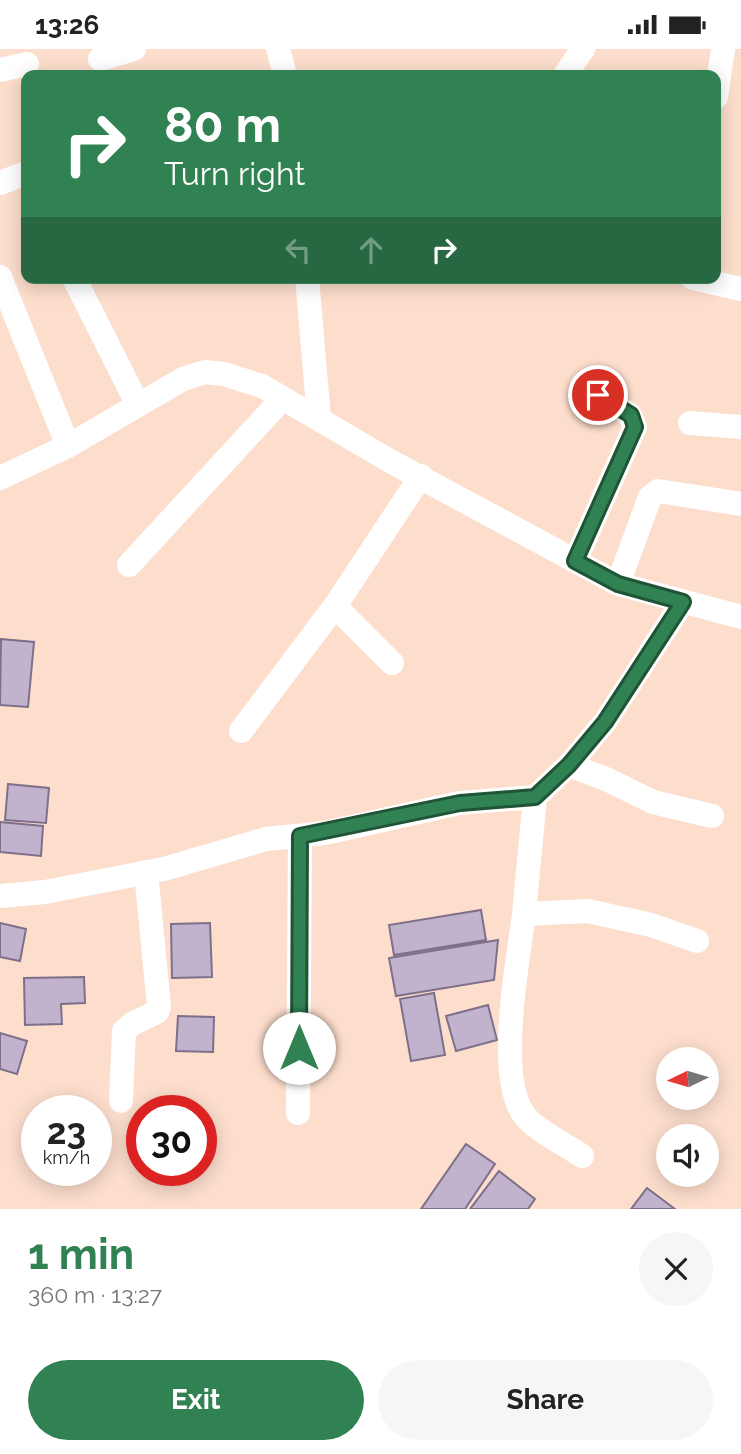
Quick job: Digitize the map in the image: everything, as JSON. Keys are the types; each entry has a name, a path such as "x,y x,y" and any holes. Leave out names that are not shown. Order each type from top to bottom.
{"street":[{"path":"100,59 134,49"},
{"path":"278,49 284,70"},
{"path":"568,70 583,49"},
{"path":"720,70 723,49"},
{"path":"0,70 27,64"},
{"path":"0,183 21,175"},
{"path":"77,284 138,405"},
{"path":"308,284 319,418"},
{"path":"719,284 741,289"},
{"path":"1,287 68,446"},
{"path":"0,478 68,446 183,379 205,372 241,378 262,386 618,584 741,617"},
{"path":"575,561 635,427 631,415 582,385"},
{"path":"129,565 282,399"},
{"path":"690,423 741,427"},
{"path":"241,731 335,606 421,476"},
{"path":"618,584 650,497 658,491 741,504"},
{"path":"0,896 45,892 146,872 207,858 266,839 300,836 460,803 535,797 569,765 605,722 683,602"},
{"path":"335,606 392,663"},
{"path":"569,765 606,779 653,802 712,816"},
{"path":"535,797 515,982 510,1062 514,1098 526,1118 582,1156"},
{"path":"298,1113 300,836"},
{"path":"121,1101 124,1031 157,1012 159,1007 146,872"},
{"path":"524,914 588,911 651,925 697,941"}],"building":[{"path":"1,639 34,642 28,707 0,705"},
{"path":"8,784 49,788 46,823 5,820"},
{"path":"0,822 43,826 41,856 0,852"},
{"path":"481,910 486,940 394,955 389,925"},
{"path":"0,923 26,929 20,961 0,957"},
{"path":"210,923 212,977 172,978 171,924"},
{"path":"498,940 494,980 396,996 389,958"},
{"path":"84,977 85,1003 61,1004 62,1024 25,1025 24,978"},
{"path":"434,993 445,1055 411,1061 400,999"},
{"path":"488,1005 497,1040 456,1051 446,1016"},
{"path":"178,1016 214,1017 213,1052 176,1051"},
{"path":"0,1033 27,1041 17,1074 0,1069"},
{"path":"466,1144 495,1164 465,1209 421,1209"},
{"path":"499,1171 535,1199 528,1209 470,1209"},
{"path":"647,1188 675,1209 631,1209"}],"route":[{"path":"299,1048 300,836 325,833 460,803 535,797 569,765 605,722 683,602 618,584 575,561 635,427 631,415 598,395"}]}
